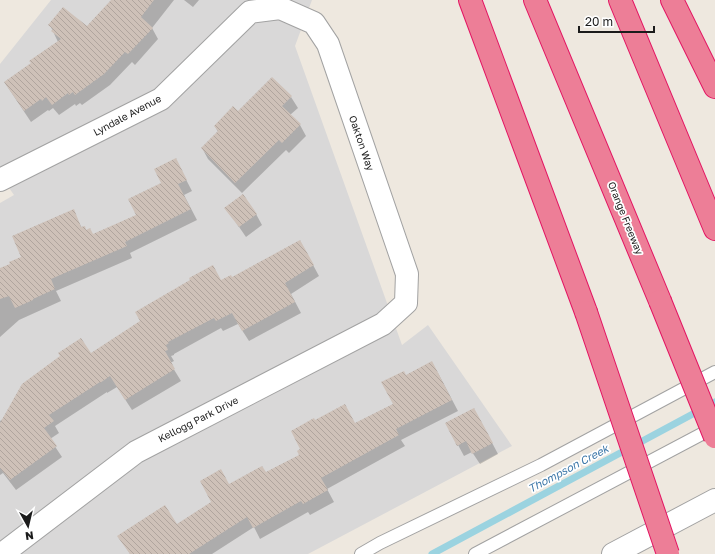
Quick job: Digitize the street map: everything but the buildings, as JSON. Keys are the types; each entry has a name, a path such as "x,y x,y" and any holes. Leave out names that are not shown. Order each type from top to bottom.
{"highway":[{"path":"470,0 586,312 668,554"},
{"name":"Orange Freeway","path":"535,0 715,437"},
{"path":"620,0 715,229"},
{"path":"672,0 715,87"}],"street":[{"name":"Lyndale Avenue","path":"0,180 161,99 250,12 280,8"},
{"name":"Oakton Way","path":"280,8 314,22 328,44 407,274 406,303"},
{"name":"Kellogg Park Drive","path":"2,554 136,452 383,324 406,303"},
{"path":"613,554 715,500"}],"lane":[{"path":"361,554 380,543 540,465 715,372"},
{"path":"475,554 715,427"}],"shaded area":[{"path":"51,0 312,0 295,46 402,345 428,325 512,446 308,554 0,554 0,203 14,195 0,175 0,64"}],"waterway":[{"name":"Thompson Creek","path":"432,554 715,402"}]}
